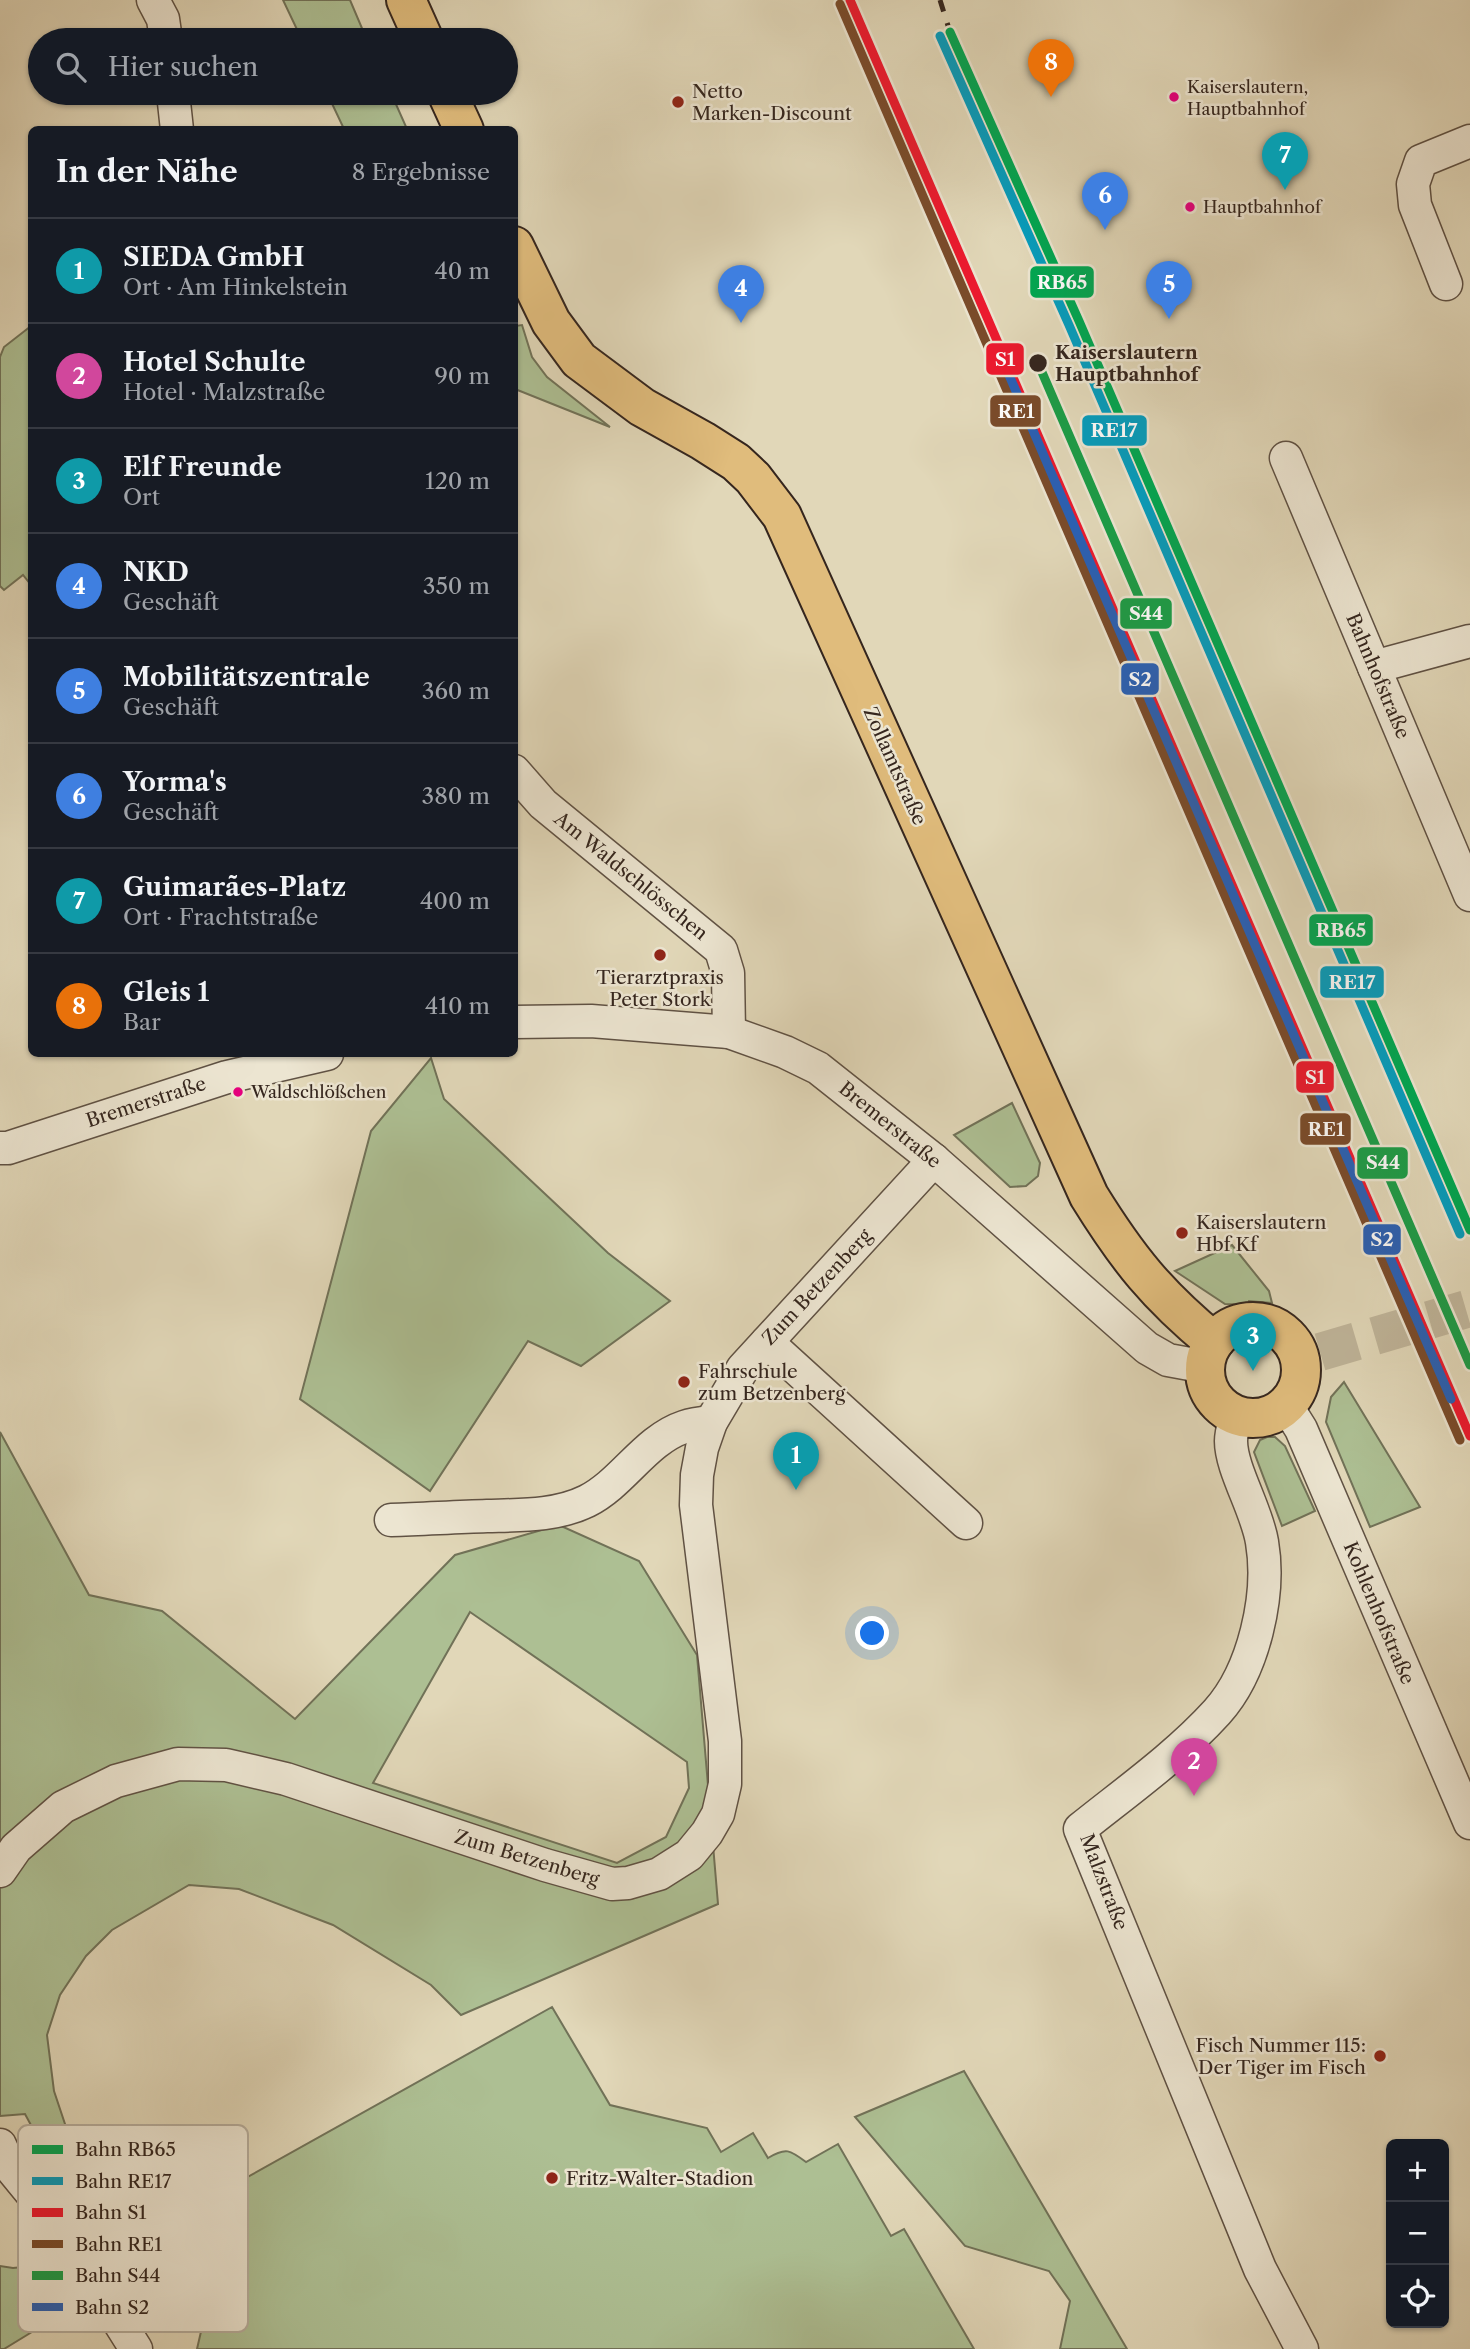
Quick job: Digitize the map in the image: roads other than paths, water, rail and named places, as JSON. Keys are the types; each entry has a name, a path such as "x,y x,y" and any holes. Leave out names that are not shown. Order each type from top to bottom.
{"main road":[{"path":"406,0 419,28"},
{"path":"453,105 462,126"},
{"name":"Zollamtstraße","path":"518,254 551,322 579,360 642,407 703,440 736,462 753,478 782,516 1089,1196 1118,1244 1145,1278 1180,1314 1210,1355"},
{"path":"1262,1323 1284,1333 1296,1347 1310,1355 1301,1372 1298,1388 1286,1405 1266,1417 1252,1418 1236,1415 1217,1402 1209,1390 1210,1355 1222,1334 1237,1325 1262,1323"}],"street":[{"path":"153,0 163,19 164,28"},
{"path":"174,105 177,126"},
{"path":"1446,284 1415,205 1413,184 1421,161 1470,141"},
{"name":"Bahnhofstraße","path":"1286,457 1470,894"},
{"path":"1374,667 1470,641"},
{"name":"Am Waldschlösschen","path":"518,776 543,804 721,950 728,973 729,1032"},
{"name":"Bremerstraße","path":"518,1022 591,1021 729,1032 785,1052 818,1068 934,1160 1147,1348 1168,1360 1210,1355"},
{"name":"Bremerstraße","path":"2,1146 227,1077 314,1057"},
{"name":"Zum Betzenberg","path":"0,1871 16,1848 62,1807 116,1781 178,1764 226,1765 285,1779 545,1865 612,1884 628,1883 659,1874 689,1856 718,1814 725,1784 724,1741 696,1505 697,1475 711,1422 743,1367 934,1160"},
{"path":"767,1342 966,1522"},
{"name":"Kohlenhofstraße","path":"1286,1405 1301,1429 1470,1823"},
{"name":"Malzstraße","path":"1236,1415 1231,1442 1258,1519 1263,1543 1264,1597 1255,1641 1242,1673 1218,1711 1153,1770 1080,1829 1260,2269 1302,2349"},
{"path":"391,1520 525,1515 576,1506 590,1500 609,1486 656,1444 682,1427 711,1422"},
{"path":"4,2167 18,2182"},
{"path":"125,2332 136,2349"}],"tunnel":[{"path":"1320,1352 1470,1308"}],"railway":[{"path":"940,0 950,32"}],"rail line":[{"name":"S1","path":"850,0 1470,1436"},
{"name":"RE1","path":"840,4 1460,1440"},
{"name":"RB65","path":"950,32 1079,321 1470,1230"},
{"name":"RE17","path":"940,36 1069,325 1460,1234"},
{"name":"S44","path":"1038,363 1470,1365"},
{"name":"S2","path":"1009,375 1451,1399"}],"place":[{"name":"Gleis 1","path":"1051,97"},
{"name":"Kaiserslautern, Hauptbahnhof","path":"1174,97"},
{"name":"Netto Marken-Discount","path":"678,102"},
{"name":"Guimarães-Platz","path":"1285,190"},
{"name":"Hauptbahnhof","path":"1190,207"},
{"name":"Yorma's","path":"1105,230"},
{"name":"Mobilitätszentrale","path":"1169,319"},
{"name":"NKD","path":"741,323"},
{"name":"Kaiserslautern Hauptbahnhof","path":"1038,363"},
{"name":"Tierarztpraxis Peter Stork","path":"660,955"},
{"name":"Waldschlößchen","path":"238,1092"},
{"name":"Kaiserslautern Hbf Kf","path":"1182,1233"},
{"name":"Elf Freunde","path":"1253,1371"},
{"name":"Fahrschule zum Betzenberg","path":"684,1382"},
{"name":"SIEDA GmbH","path":"796,1490"},
{"name":"Hotel Schulte","path":"1194,1796"},
{"name":"Fisch Nummer 115: Der Tiger im Fisch","path":"1380,2056"},
{"name":"Fritz-Walter-Stadion","path":"552,2178"}]}
